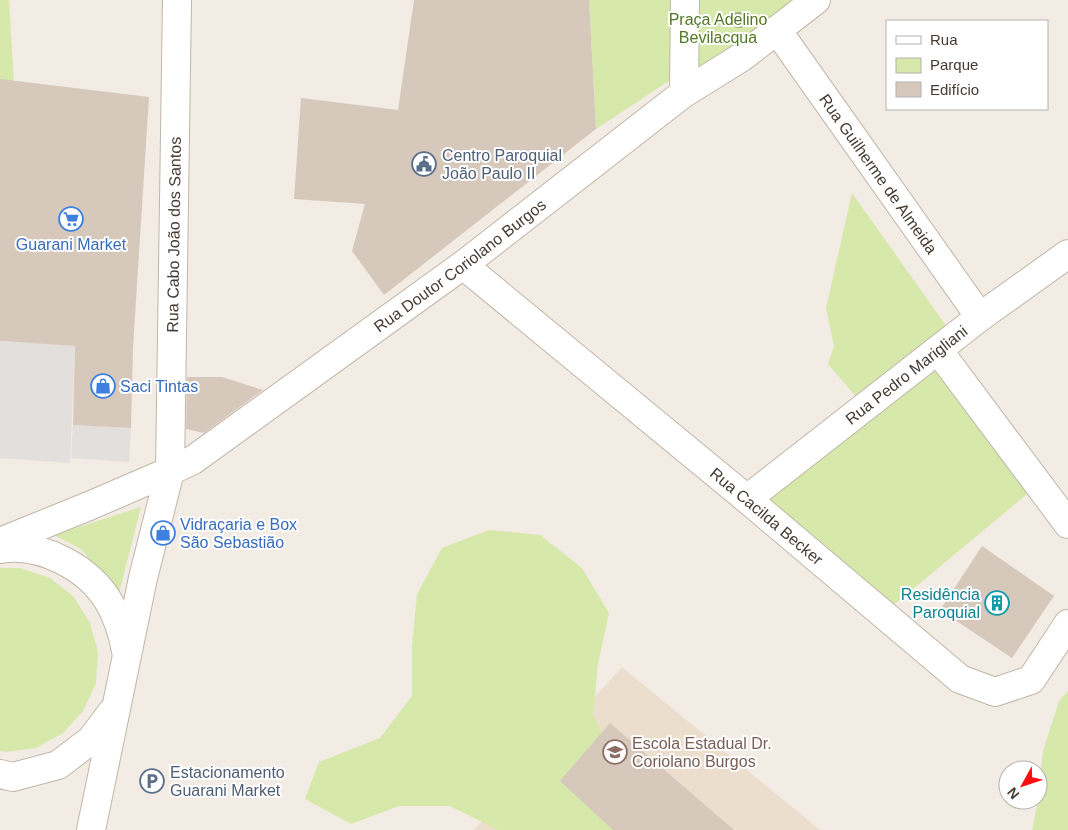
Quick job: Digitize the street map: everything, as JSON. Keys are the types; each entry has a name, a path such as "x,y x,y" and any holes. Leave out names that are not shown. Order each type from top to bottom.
{"street":[{"name":"Rua Cabo João dos Santos","path":"91,830 143,578 170,471 177,0"},
{"path":"684,93 685,0"},
{"name":"Rua Doutor Coriolano Burgos","path":"0,542 170,471 199,456 462,265 684,93 742,57 816,0"},
{"name":"Rua Guilherme de Almeida","path":"777,30 980,317"},
{"name":"Rua Pedro Marigliani","path":"747,500 980,317 1068,254"},
{"name":"Rua Cacilda Becker","path":"462,265 960,679 995,692 1030,680 1068,624"},
{"path":"938,350 1068,524"},
{"path":"0,549 10,547 42,552 72,564 93,582 110,603 122,628 127,655"},
{"path":"0,774 13,777 58,765 91,740 117,705"}],"shaded area":[{"path":"0,341 75,346 70,463 0,458"},
{"path":"73,425 131,428 129,462 71,458"},
{"path":"622,667 820,830 474,830"}],"green space":[{"path":"0,0 9,0 15,101 0,137"},
{"path":"589,0 671,0 672,79 596,129"},
{"name":"Praça Adelino Bevilacqua","path":"690,0 803,0 688,85"},
{"path":"852,193 954,337 938,350 1038,485 883,614 752,504 865,407 828,364 834,346 826,308"},
{"path":"141,507 119,593 81,549 54,535"},
{"path":"489,530 540,535 582,568 609,613 598,664 593,715 617,763 698,830 498,830 450,806 399,806 351,824 305,799 319,762 380,738 412,696 412,645 417,594 442,548"},
{"path":"0,568 20,568 50,578 74,597 90,623 98,652 96,683 83,711 63,733 36,748 6,752 0,751"},
{"path":"1068,691 1068,830 1032,830 1036,810 1048,810 1048,760 1042,760 1043,751 1059,701"}],"building":[{"name":"Centro Paroquial João Paulo II","path":"414,0 589,0 596,129 384,295 352,251 365,204 294,199 301,98 398,110"},
{"name":"Guarani Market","path":"0,79 149,97 133,347 131,428 73,425 75,346 0,341"},
{"path":"187,377 222,377 263,390 204,433 186,429"},
{"name":"Residência Paroquial","path":"982,546 1054,596 1012,658 940,610"},
{"name":"Escola Estadual Dr. Coriolano Burgos","path":"610,723 734,830 613,830 560,781"}],"place":[{"name":"Centro Paroquial João Paulo II","path":"424,164"},
{"name":"Guarani Market","path":"71,219"},
{"name":"Saci Tintas","path":"103,386"},
{"name":"Vidraçaria e Box São Sebastião","path":"163,533"},
{"name":"Residência Paroquial","path":"997,603"},
{"name":"Escola Estadual Dr. Coriolano Burgos","path":"615,752"},
{"name":"Estacionamento Guarani Market","path":"152,781"}]}
